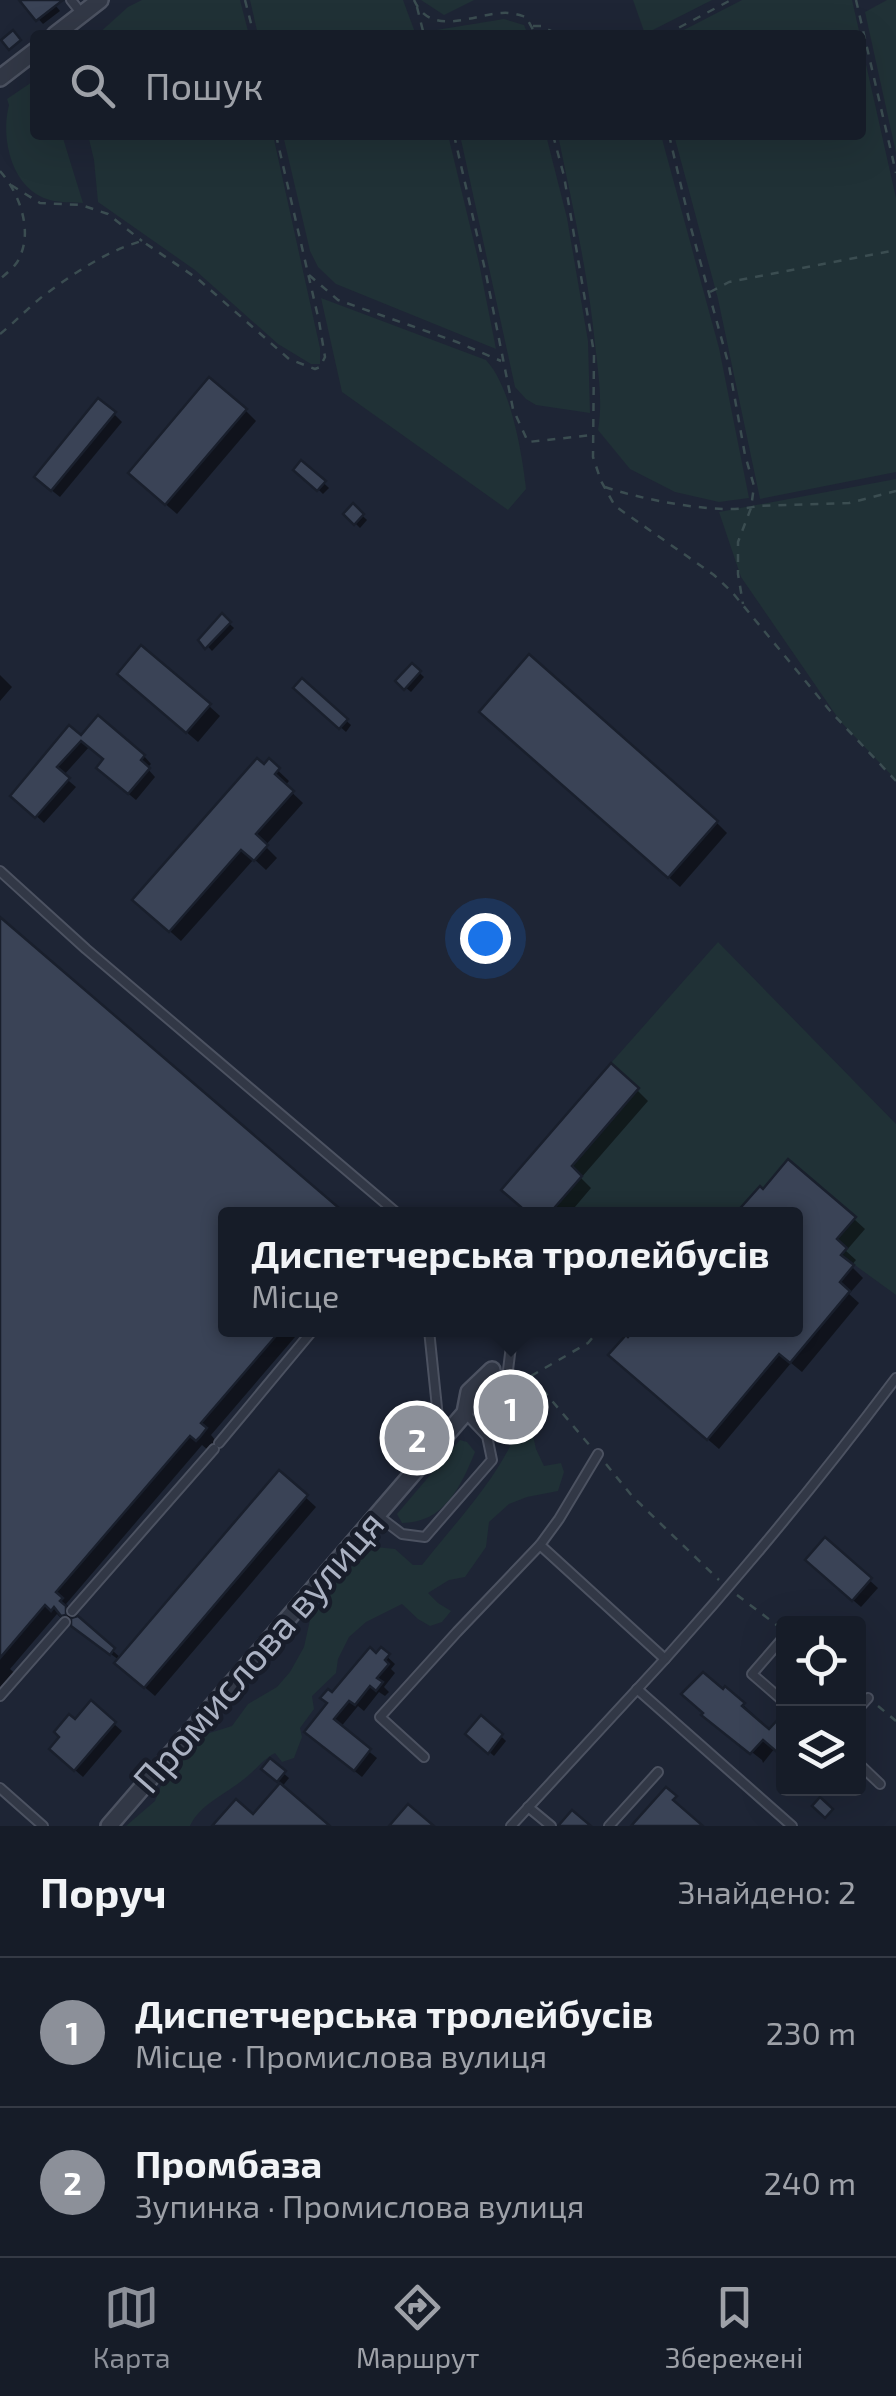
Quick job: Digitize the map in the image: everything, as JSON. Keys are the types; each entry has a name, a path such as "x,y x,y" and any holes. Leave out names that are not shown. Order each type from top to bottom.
{"street":[{"path":"61,30 100,0"},
{"path":"0,78 30,55"},
{"name":"Промислова вулиця","path":"109,1826 441,1442 465,1413 470,1392 500,1370"}],"lane":[{"path":"71,0 82,14"},
{"path":"0,871 390,1207"},
{"path":"72,1611 307,1337"},
{"path":"430,1337 441,1442"},
{"path":"500,1370 511,1337"},
{"path":"510,1826 729,1589 896,1378"},
{"path":"377,1516 402,1534 425,1537 492,1460 487,1436 465,1413"},
{"path":"424,1757 380,1718 540,1546 598,1454"},
{"path":"540,1546 665,1659"},
{"path":"0,1696 65,1622"},
{"path":"776,1647 752,1674 776,1695"},
{"path":"637,1689 792,1826"},
{"path":"861,1706 868,1698"},
{"path":"866,1771 880,1784"},
{"path":"608,1826 658,1772"},
{"path":"0,1788 43,1826"},
{"path":"528,1806 551,1826"}],"path":[{"path":"245,0 253,30"},
{"path":"414,0 423,30"},
{"path":"674,30 731,0"},
{"path":"856,0 863,30"},
{"path":"417,7 436,20 456,23 501,13 526,18 533,30"},
{"path":"531,26 549,30"},
{"path":"866,43 896,173"},
{"path":"10,185 40,203 81,205 108,214 198,279 290,359 316,369 326,357 277,140"},
{"path":"455,140 513,409 528,442 594,435"},
{"path":"554,140 594,354 593,457 604,487 615,506 714,575 831,712 896,781"},
{"path":"670,140 730,366 754,486 752,508 738,542 743,606"},
{"path":"0,170 21,204 24,225 22,254 0,279"},
{"path":"0,334 40,298 88,265 142,241"},
{"path":"708,293 729,282 896,250"},
{"path":"308,274 338,300 502,361"},
{"path":"604,487 662,502 744,510 849,503 896,492"},
{"path":"531,1376 588,1344 594,1337"},
{"path":"500,1370 531,1376 632,1496 729,1589 776,1624"}],"shaded area":[{"path":"142,0 240,0 248,30 103,30"},
{"path":"250,0 403,0 414,30 257,30"},
{"path":"421,0 474,0 444,15"},
{"path":"633,0 712,0 653,30 644,30"},
{"path":"742,0 852,0 859,30 684,30"},
{"path":"887,0 896,0 896,153 865,12"},
{"path":"504,19 524,25 526,30 436,30"},
{"path":"866,64 896,198 896,472 760,499 718,299 675,140 866,140"},
{"path":"30,83 30,140 64,140 83,203 54,201 26,186 8,147 7,99"},
{"path":"89,140 274,140 320,348 320,364 311,364 278,344 195,270 98,202"},
{"path":"284,140 449,140 496,349 336,284 318,267 310,251"},
{"path":"461,140 547,140 567,218 588,341 590,413 536,405 515,387"},
{"path":"559,140 662,140 719,348 749,498 719,502 675,492 630,469 598,430 600,387 579,239"},
{"path":"321,298 486,360 509,403 524,474 526,489 508,510 342,392"},
{"path":"896,479 896,780 840,721 741,577 719,512"},
{"path":"718,942 896,1124 896,1295 841,1255 837,1239 856,1217 788,1159 763,1189 759,1186 740,1207 555,1207 582,1176 572,1166 639,1088 611,1063"},
{"path":"516,1434 533,1435 544,1466 561,1463 564,1472 558,1491 509,1504 489,1522 486,1547 465,1577 449,1580 428,1593 451,1611 442,1622 430,1626 402,1604 366,1622 349,1637 336,1673 312,1696 314,1709 300,1728 302,1737 294,1758 282,1762 275,1753 270,1756 206,1806 190,1826 126,1826 155,1801 162,1783 200,1736 232,1726 248,1704 277,1687 304,1647 310,1620 335,1583 358,1560 376,1547 395,1549 413,1565 422,1565 485,1486"},
{"path":"460,1440 475,1452 457,1489 429,1517 402,1523 397,1514"}],"building":[{"path":"19,0 63,0 36,21"},
{"path":"13,30 21,40 9,50 1,40"},
{"path":"209,377 247,409 165,505 128,473"},
{"path":"98,398 116,412 51,491 34,477"},
{"path":"301,460 326,481 317,491 293,470"},
{"path":"353,503 364,514 354,525 343,514"},
{"path":"222,613 231,622 205,649 198,640"},
{"path":"141,645 211,704 186,733 117,674"},
{"path":"529,654 718,821 668,878 479,712"},
{"path":"412,663 421,671 404,690 395,681"},
{"path":"302,678 348,719 339,729 293,688"},
{"path":"98,715 145,755 141,760 150,768 128,794 96,768 103,759 81,741 57,767 70,778 35,818 10,796 69,725 81,735"},
{"path":"257,758 264,764 269,758 280,768 275,774 294,791 256,834 268,845 254,861 241,850 169,932 132,900"},
{"path":"0,917 338,1207 218,1207 218,1337 275,1337 201,1423 207,1428 200,1437 196,1441 190,1436 56,1592 63,1598 60,1601 66,1606 66,1615 61,1616 54,1607 51,1611 45,1605 0,1658"},
{"path":"611,1063 639,1088 572,1166 582,1176 555,1207 521,1207 501,1190"},
{"path":"788,1159 856,1217 837,1239 847,1248 841,1255 854,1265 840,1282 850,1291 790,1363 779,1354 707,1440 608,1355 624,1337 803,1337 803,1207 741,1207 760,1186 763,1189"},
{"path":"510,1393 525,1406 512,1421 498,1408"},
{"path":"279,1470 308,1495 144,1688 114,1663"},
{"path":"825,1537 872,1578 852,1601 805,1560"},
{"path":"78,1616 115,1648 110,1655 71,1626 71,1618"},
{"path":"370,1647 376,1653 381,1647 390,1654 385,1660 389,1664 377,1678 383,1682 376,1691 370,1686 355,1705 349,1701 334,1719 371,1749 354,1771 304,1732 327,1703 320,1698 328,1689 332,1692"},
{"path":"703,1672 745,1703 742,1706 769,1729 776,1722 776,1751 763,1740 750,1754 681,1694"},
{"path":"91,1700 116,1722 74,1771 49,1749 59,1737 54,1732 69,1714 75,1719"},
{"path":"481,1715 503,1734 488,1754 465,1734"},
{"path":"270,1758 286,1771 277,1782 261,1769"},
{"path":"280,1783 330,1826 212,1826 236,1799 253,1814"},
{"path":"666,1787 677,1796 673,1800 703,1826 631,1826"},
{"path":"820,1797 833,1809 825,1818 812,1806"},
{"path":"408,1804 434,1826 389,1826"},
{"path":"572,1810 591,1826 558,1826"}],"place":[{"name":"Диспетчерська тролейбусів","path":"511,1407"},
{"name":"Промбаза","path":"417,1438"}]}
